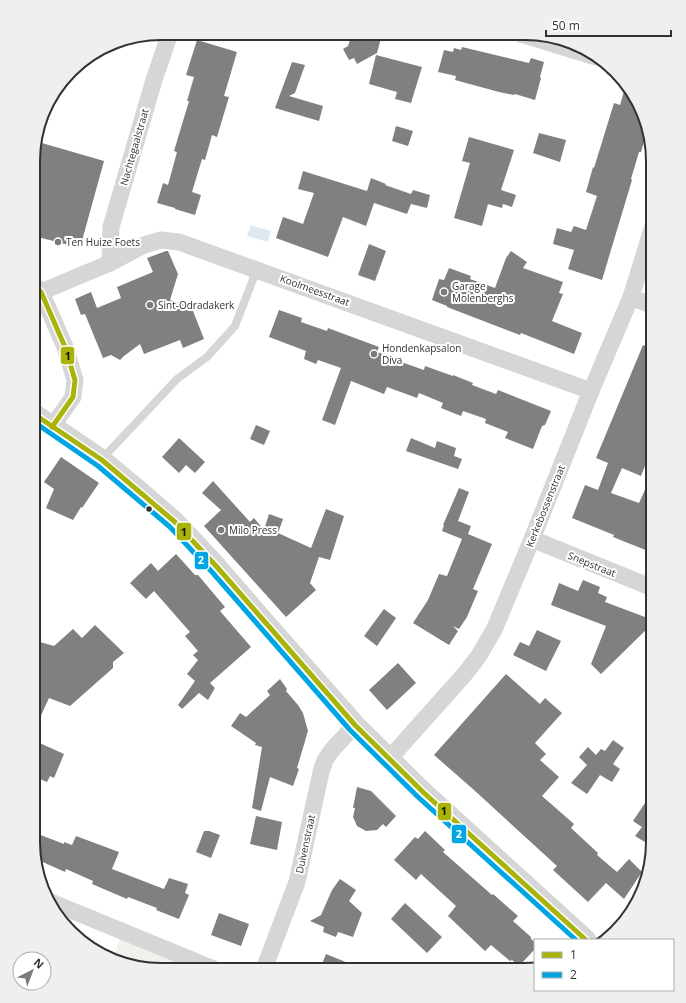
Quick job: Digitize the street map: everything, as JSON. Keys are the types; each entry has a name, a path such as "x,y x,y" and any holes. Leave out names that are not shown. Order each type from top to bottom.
{"street":[{"name":"Nachtegaalstraat","path":"110,263 111,227 154,80 168,40"},
{"path":"553,43 569,48"},
{"name":"Koolmeesstraat","path":"40,288 110,263 144,245 162,240 179,242 591,391"},
{"name":"Kerkebossenstraat","path":"389,759 464,675 478,657 494,630 591,391 631,297 646,249"},
{"path":"40,293 65,346 75,380 73,397 52,427"},
{"path":"631,297 646,303"},
{"path":"40,418 102,460 175,522 217,567 355,725 423,792 585,939"},
{"name":"Snepstraat","path":"532,539 646,585"},
{"name":"Duivenstraat","path":"266,963 297,882 321,772 325,760 355,725"},
{"path":"57,904 199,963"}],"lane":[{"path":"102,460 177,379 207,357 235,326 257,269"}],"shaded area":[{"path":"251,225 271,231 268,242 247,236"},
{"path":"120,939 183,963 145,962 115,954"}],"building":[{"path":"197,40 237,52 224,96 229,97 217,137 212,135 205,160 202,159 192,192 201,195 195,215 157,203 163,183 168,185 177,152 174,151 189,101 187,101 194,77 186,75"},
{"path":"350,40 380,40 377,53 357,64 354,58 349,60 343,49 348,46"},
{"path":"462,47 529,63 531,58 544,62 535,100 455,80 456,76 438,72 444,50 453,52 454,48 461,50"},
{"path":"376,55 422,67 411,103 395,99 397,92 369,84"},
{"path":"292,62 305,65 295,93 289,96 323,106 319,121 275,108"},
{"path":"624,91 640,122 644,141 641,152 639,152 602,280 568,269 574,250 553,244 557,228 571,232 574,226 586,230 597,196 586,192 614,103 620,105"},
{"path":"396,126 413,131 408,146 392,141"},
{"path":"539,133 566,140 560,162 533,153"},
{"path":"469,137 514,150 501,190 516,195 512,207 503,204 502,208 488,204 482,226 454,218 470,163 462,161"},
{"path":"41,143 104,161 80,248 40,238"},
{"path":"303,171 367,191 371,178 386,184 385,185 411,194 413,190 430,195 427,208 411,204 407,214 374,203 366,226 343,217 328,257 276,238 283,217 303,224 314,193 298,189"},
{"path":"369,244 386,251 375,281 358,275"},
{"name":"Sint-Odradakerk","path":"168,251 178,274 170,300 191,306 204,339 183,348 180,340 144,354 140,344 120,360 111,355 103,358 85,314 81,315 75,299 91,292 97,308 121,298 117,287 153,272 147,258"},
{"path":"511,251 527,262 523,268 563,282 559,293 563,294 552,321 582,333 574,354 521,333 520,335 432,300 439,279 444,280 449,268 471,276 470,279 495,288 506,258"},
{"path":"279,310 302,318 301,322 327,331 328,328 379,347 377,352 387,355 387,357 424,370 425,366 453,375 473,383 472,385 496,394 498,390 551,411 545,425 542,426 533,449 505,438 508,432 485,423 486,419 463,411 461,416 441,408 443,403 419,393 417,398 387,387 384,394 351,381 335,425 322,420 341,368 318,360 316,364 304,359 306,351 269,337"},
{"path":"643,345 646,346 646,464 641,476 622,468 611,493 639,503 646,488 646,550 572,518 585,485 598,490 608,463 596,458"},
{"path":"256,425 270,431 264,445 250,439"},
{"path":"179,438 205,462 195,473 186,465 179,473 162,457"},
{"path":"411,438 435,448 437,441 456,448 454,456 462,459 458,469 406,451"},
{"path":"61,457 99,483 73,520 46,508 54,489 44,482"},
{"path":"213,481 250,522 254,518 264,530 269,514 283,519 278,533 311,548 326,509 344,516 330,560 319,557 310,583 316,590 286,617 204,526 221,510 202,493"},
{"path":"459,488 469,492 458,521 471,526 468,534 492,544 473,589 478,591 467,617 459,629 453,626 458,631 449,645 413,623 428,600 439,574 447,576 462,539 442,531 443,525"},
{"path":"176,554 195,575 198,575 225,607 220,611 251,647 210,683 215,688 208,700 199,693 182,709 178,705 195,681 187,674 198,660 193,655 198,651 185,636 190,632 154,591 146,599 130,583 151,563 158,571"},
{"path":"583,580 600,587 598,593 607,597 605,602 646,617 646,630 601,674 591,664 606,626 551,605 559,583 578,591"},
{"path":"384,609 396,618 377,646 364,636"},
{"path":"95,625 124,653 113,662 113,668 70,706 49,698 40,718 40,642 54,646 73,629 82,638"},
{"path":"537,630 561,641 546,671 513,655 520,642 529,646"},
{"path":"398,663 416,683 387,710 369,690"},
{"path":"506,674 540,704 545,698 562,713 535,743 546,754 540,760 559,777 542,796 574,824 571,828 598,853 597,855 617,872 629,859 642,872 624,899 606,883 588,902 553,870 557,866 434,755"},
{"path":"280,679 287,689 286,691 303,713 308,731 297,768 299,769 293,786 270,777 261,811 252,808 262,747 255,745 256,743 231,726 240,713 246,717 270,695 267,691"},
{"path":"613,740 624,748 613,764 620,769 612,782 600,775 587,794 571,783 587,765 579,757 588,747 596,755 601,749 605,751"},
{"path":"40,743 64,754 54,778 50,776 47,782 40,779"},
{"path":"357,787 371,791 396,816 386,827 383,824 377,830 366,831 357,826 353,817 355,808 353,808"},
{"path":"646,802 646,843 635,836 642,827 633,821"},
{"path":"256,816 282,822 277,850 250,844"},
{"path":"204,831 209,831 220,835 211,858 196,852"},
{"path":"425,831 445,850 443,852 518,916 513,921 534,941 534,950 522,963 516,963 512,960 510,961 491,945 485,951 448,916 456,906 421,874 416,880 394,860 415,837 418,839"},
{"path":"40,835 64,844 64,842 72,845 76,836 119,852 112,869 164,889 169,878 188,884 185,893 189,895 179,919 156,910 157,908 128,897 127,899 92,884 93,881 66,869 65,872 42,862"},
{"path":"340,879 356,890 349,901 362,913 353,937 338,932 336,937 323,932 324,927 310,921 321,915 332,890"},
{"path":"405,903 442,937 427,953 391,919"},
{"path":"219,913 249,924 241,946 211,935"},
{"path":"326,954 348,963 322,963"}],"transit line":[{"name":"1","path":"40,291 65,347 75,380 73,397 52,427"},
{"name":"1","path":"40,418 102,460 175,522 217,567 355,725 423,792 585,939"},
{"name":"2","path":"40,426 98,466 170,527 212,572 350,730 418,797 575,939"}],"place":[{"name":"Ten Huize Foets","path":"58,242"},
{"name":"Garage Molenberghs","path":"444,292"},
{"name":"Sint-Odradakerk","path":"150,305"},
{"name":"Hondenkapsalon Diva","path":"374,354"},
{"name":"Milo Press","path":"221,530"}]}
